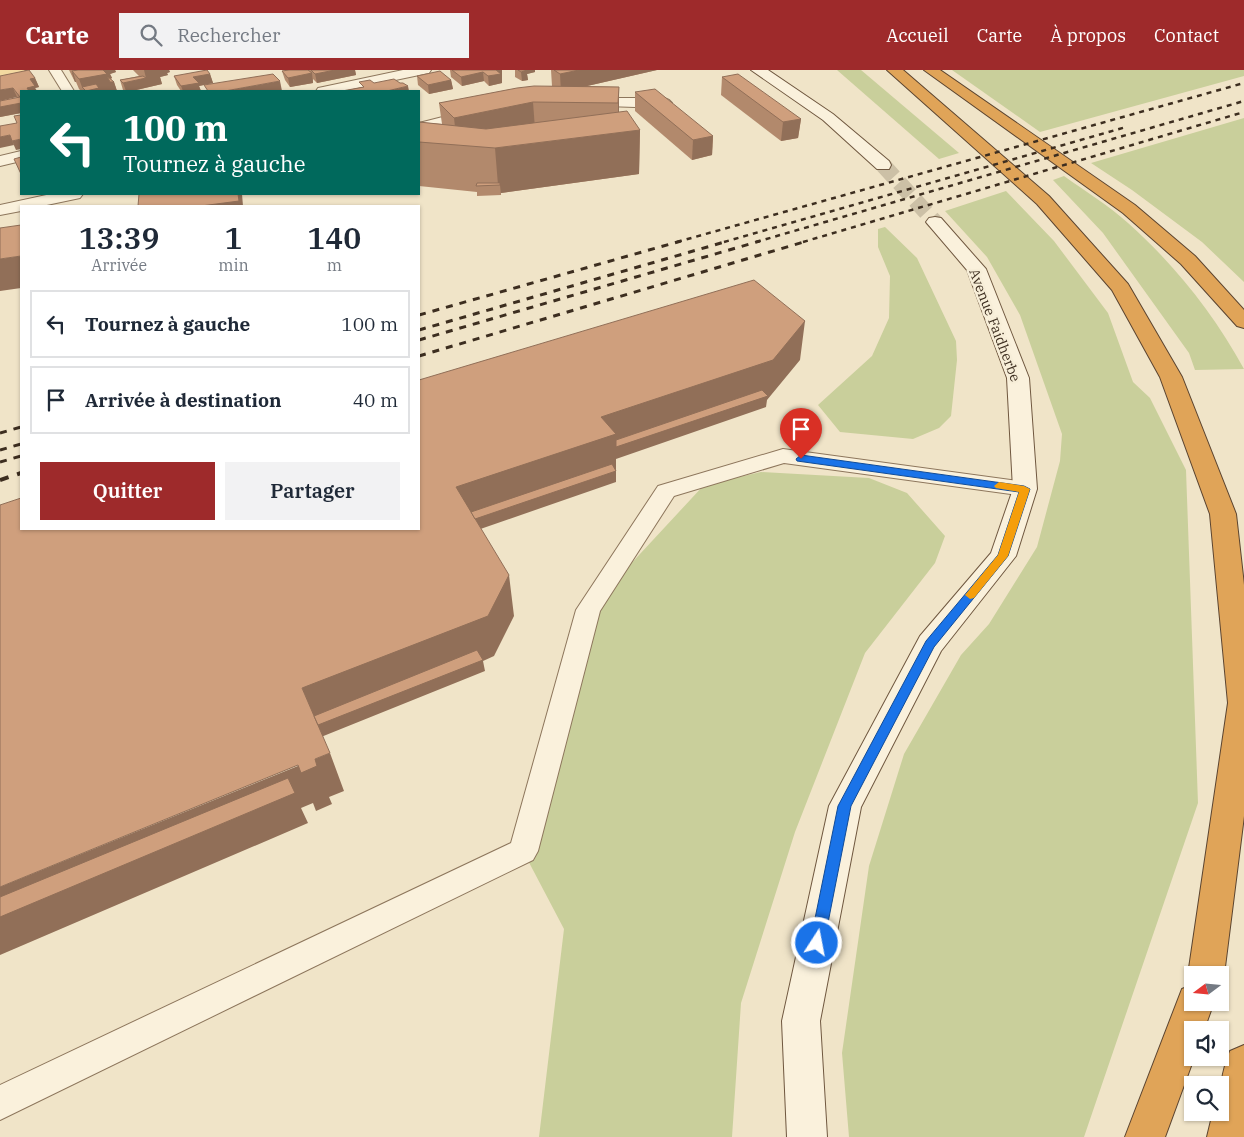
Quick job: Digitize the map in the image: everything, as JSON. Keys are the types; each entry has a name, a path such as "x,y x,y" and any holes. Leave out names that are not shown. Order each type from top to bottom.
{"highway":[{"path":"894,70 1042,200 1121,288 1172,377 1223,514 1243,703 1207,966"},
{"path":"932,70 1128,209 1188,260 1244,322"},
{"path":"1145,1137 1193,1011"},
{"path":"1227,1137 1244,1065"}],"main road":[{"path":"0,74 18,70"}],"street":[{"path":"328,90 424,70"},
{"path":"758,70 828,117 883,165"},
{"path":"567,101 664,103"},
{"path":"420,128 491,110"},
{"path":"0,161 20,156"},
{"path":"23,205 69,195"},
{"path":"0,210 20,206"},
{"name":"Avenue Faidherbe","path":"807,1137 801,1021 845,806 930,644 1003,556 1024,489 1018,378 976,269 935,222"}],"lane":[{"path":"55,70 67,90"},
{"path":"0,1103 524,850 588,610 666,491 783,456 1024,489"}],"green space":[{"path":"837,70 861,70 959,153 939,159"},
{"path":"952,70 1244,70 1244,76 1040,132"},
{"path":"1244,118 1244,282 1202,242 1132,190 1091,163"},
{"path":"1064,176 1121,217 1162,256 1207,310 1244,369 1195,370 1189,353 1103,233 1053,180"},
{"path":"1006,191 1054,241 1108,313 1133,382 1150,398 1186,470 1198,803 1084,1137 849,1137 842,1053 869,866 904,754 961,655 989,624 1037,547 1060,461 1062,434 1020,315 987,257 945,211"},
{"path":"885,227 917,258 956,341 957,360 951,416 939,428 913,439 840,432 818,405 872,356 889,318 890,276 878,247 878,229"},
{"path":"761,472 869,478 907,493 945,536 935,563 865,653 795,832 741,1003 732,1137 539,1137 564,929 523,851 588,610 704,485"}],"building":[{"path":"29,70 35,78 30,79 35,86 27,88 28,90 20,90 20,97 13,88 0,90 0,76"},
{"path":"103,70 107,74 79,79 72,71"},
{"path":"207,70 210,74 193,77 199,83 181,86 174,76"},
{"path":"308,70 312,73 288,78 282,71"},
{"path":"311,70 335,70 315,74"},
{"path":"452,70 496,70 501,74 488,76 483,72 461,77"},
{"path":"554,70 579,70 560,74"},
{"path":"440,71 451,80 428,85 417,76"},
{"path":"273,74 280,81 230,90 207,90 204,85"},
{"path":"738,74 801,119 783,122 722,77"},
{"path":"143,76 146,78 123,83 120,80"},
{"path":"394,79 408,86 391,90 348,90 364,87 359,82 370,80 374,83"},
{"path":"96,84 99,88 85,90 82,87"},
{"path":"534,86 619,87 618,103 533,102 454,118 439,103 517,88"},
{"path":"655,89 713,136 693,140 635,92"},
{"path":"20,97 20,103 0,107 0,101"},
{"path":"627,111 640,130 495,148 420,142 420,122 486,129"},
{"path":"20,115 20,139 12,141 10,135 0,137 0,126 17,123 14,116"},
{"path":"20,157 20,172 14,159"},
{"path":"477,183 500,183 500,185 476,186"},
{"path":"139,195 238,195 239,201 209,205 138,205"},
{"path":"20,225 20,256 0,259 0,228"},
{"path":"754,280 805,321 773,360 601,417 616,434 456,487 509,575 488,616 302,688 330,753 315,759 317,766 301,773 298,765 0,887 0,505 20,498 20,530 420,530 420,380"},
{"path":"762,390 768,396 616,447 616,440"},
{"path":"612,464 616,471 475,519 471,512"},
{"path":"477,650 483,660 318,725 314,716"},
{"path":"288,778 295,793 0,917 0,897"}],"tunnel":[{"path":"883,165 935,222"}],"railway":[{"path":"677,242 1244,83"},
{"path":"756,242 1244,101"},
{"path":"803,242 1244,112"},
{"path":"724,242 1126,127"},
{"path":"420,315 681,241"},
{"path":"420,330 728,241"},
{"path":"420,340 760,241"},
{"path":"420,356 807,241"},
{"path":"0,433 20,427"},
{"path":"0,450 20,444"},
{"path":"0,462 20,456"},
{"path":"0,480 20,473"}],"slow traffic":[{"path":"970,595 1003,556 1024,489 999,486"}],"route":[{"path":"801,459 1024,489 1003,556 930,644 845,806 817,943"}]}
